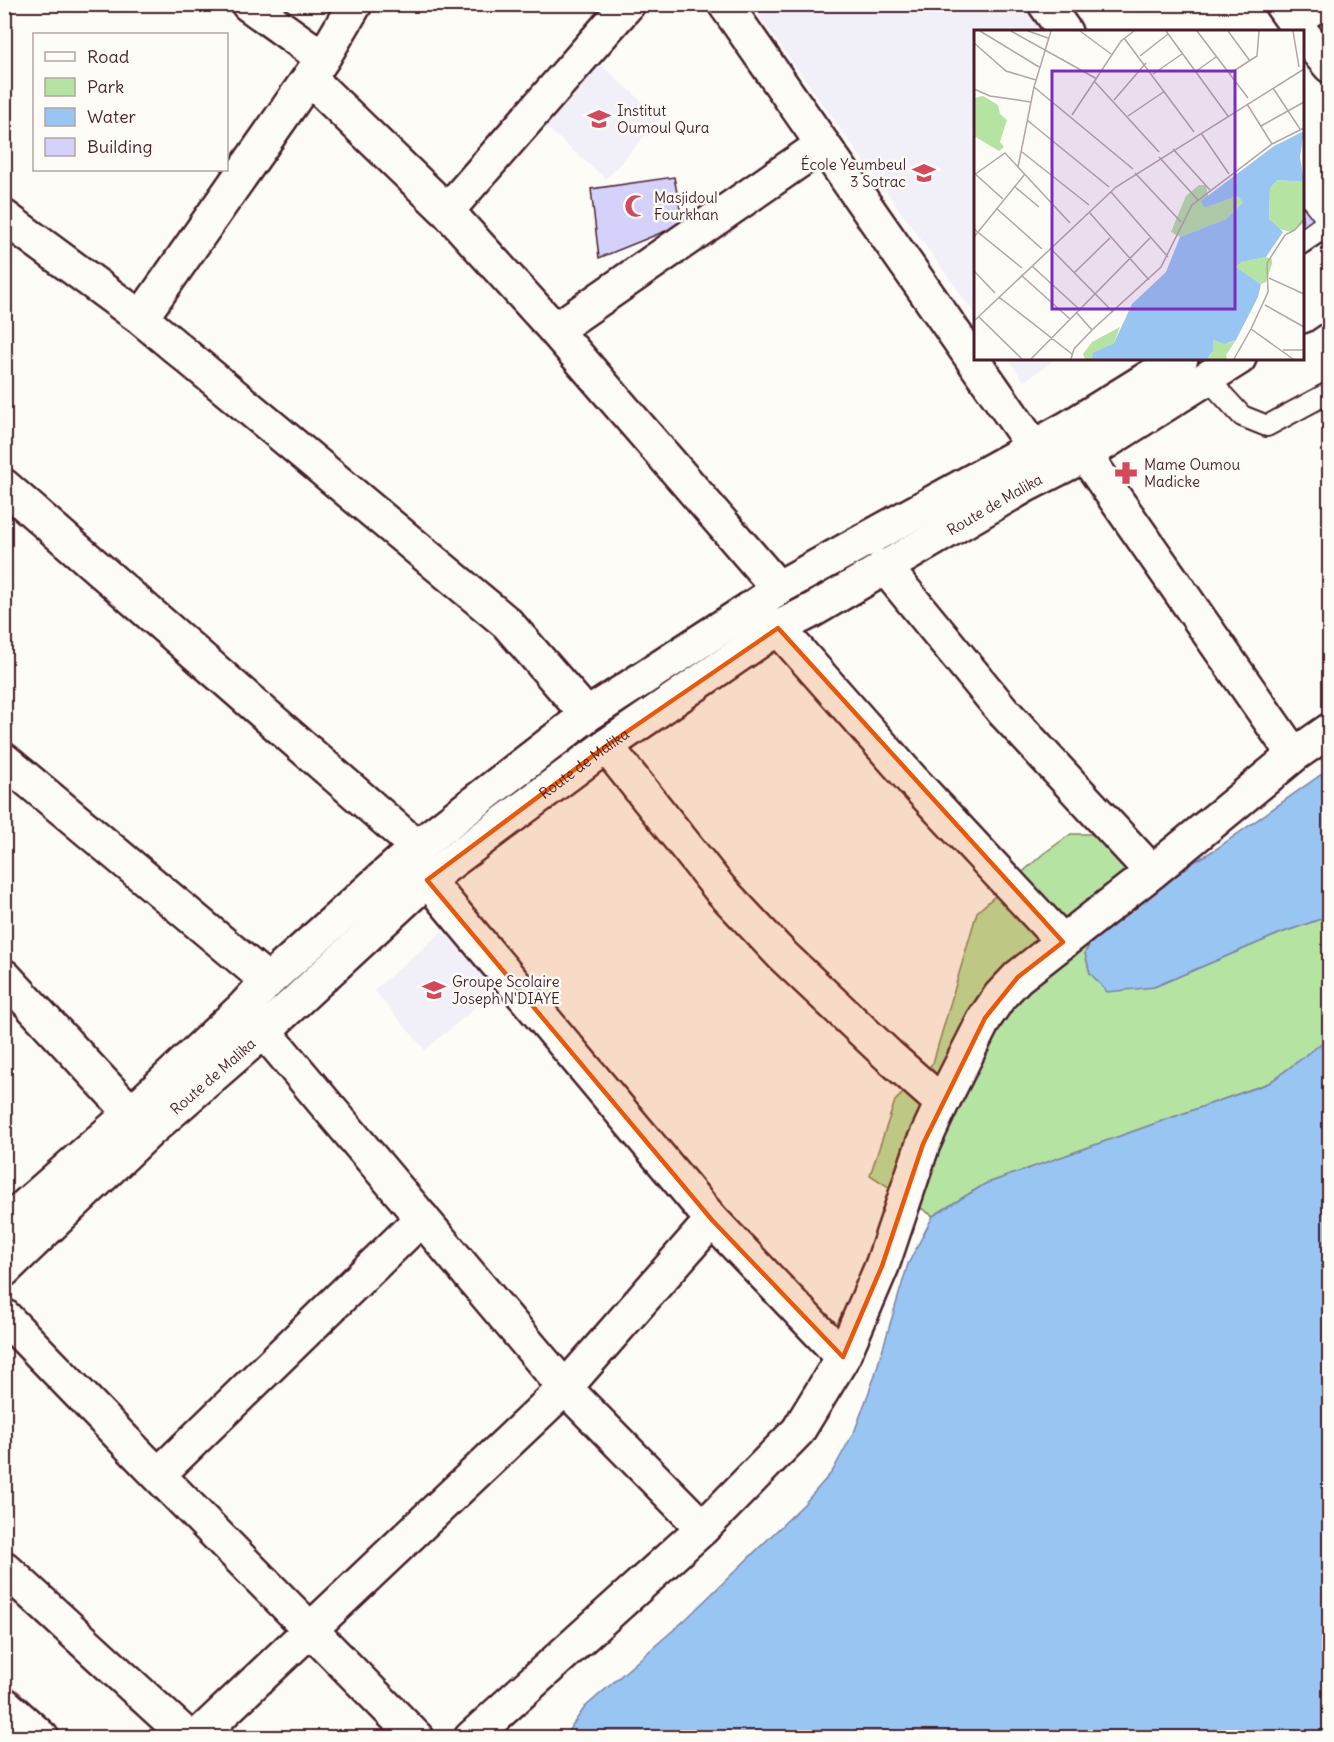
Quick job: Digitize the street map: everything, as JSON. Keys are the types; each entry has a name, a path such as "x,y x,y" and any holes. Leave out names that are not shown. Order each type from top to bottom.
{"street":[{"path":"248,4 316,68 555,330 778,588"},
{"path":"141,318 316,68 355,4"},
{"path":"447,211 628,4"},
{"path":"1046,5 1064,30"},
{"path":"740,10 822,145 1033,446"},
{"path":"1299,19 1329,66"},
{"path":"555,330 822,145"},
{"path":"4,217 141,318 507,623 587,715"},
{"path":"1304,277 1329,259"},
{"path":"1304,315 1329,297"},
{"name":"Route de Malika","path":"4,1225 131,1113 244,1007 268,981 417,847 587,715 762,601 778,588 1068,428 1178,360"},
{"name":"Route de Malika","path":"4,1270 148,1132 264,1030 427,880 606,746 778,628 1026,485 1085,455 1236,360"},
{"path":"1085,455 1294,755"},
{"path":"4,486 417,847"},
{"path":"884,566 1003,711 1152,872"},
{"path":"778,628 913,781 1064,942"},
{"path":"471,1737 704,1528 798,1431 843,1357 882,1266 923,1144 985,1018 1000,996 1018,976 1152,872 1294,755 1329,730"},
{"path":"606,746 720,889 791,963 942,1103"},
{"path":"4,760 268,981"},
{"path":"427,880 712,1220 843,1357"},
{"path":"4,976 131,1113"},
{"path":"264,1030 564,1388 704,1528"},
{"path":"158,1475 422,1218"},
{"path":"196,1737 564,1388 712,1220"},
{"path":"4,1316 417,1737"},
{"path":"4,1568 189,1737"},
{"path":"4,1704 42,1737"}],"lane":[{"path":"1208,379 1242,416 1267,426 1329,392"}],"highlighted area":[{"path":"778,628 1063,942 1018,977 985,1018 923,1144 882,1266 843,1357 712,1220 427,880 606,746"}],"shaded area":[{"name":"École Yeumbeul 3 Sotrac","path":"775,4 1032,5 1051,30 974,30 974,313 759,16"},
{"name":"Institut Oumoul Qura","path":"593,58 661,118 606,179 538,120"},
{"path":"1009,360 1055,360 1024,381"},
{"name":"Groupe Scolaire Joseph N'DIAYE","path":"443,931 495,991 425,1050 374,990"}],"green space":[{"path":"1071,834 1127,834 1169,877 1098,929 1085,953 1090,973 1154,987 1281,933 1329,916 1329,1038 1269,1083 985,1184 933,1216 870,1175 895,1101 933,1063 977,912 1043,854"}],"water":[{"path":"1329,769 1329,916 1281,933 1154,987 1107,992 1090,973 1085,953 1098,929 1169,877 1216,849"},
{"path":"1329,1038 1329,1737 564,1737 585,1707 686,1619 804,1504 832,1472 855,1430 874,1378 908,1264 933,1216 985,1184 1269,1083"}],"building":[{"name":"Masjidoul Fourkhan","path":"674,177 683,224 599,258 591,189"},
{"path":"1304,208 1313,219 1304,226"}],"place":[{"name":"Institut Oumoul Qura","path":"599,119"},
{"name":"École Yeumbeul 3 Sotrac","path":"924,173"},
{"name":"Masjidoul Fourkhan","path":"636,206"},
{"name":"Mame Oumou Madicke","path":"1126,473"},
{"name":"Groupe Scolaire Joseph N'DIAYE","path":"434,990"}]}
